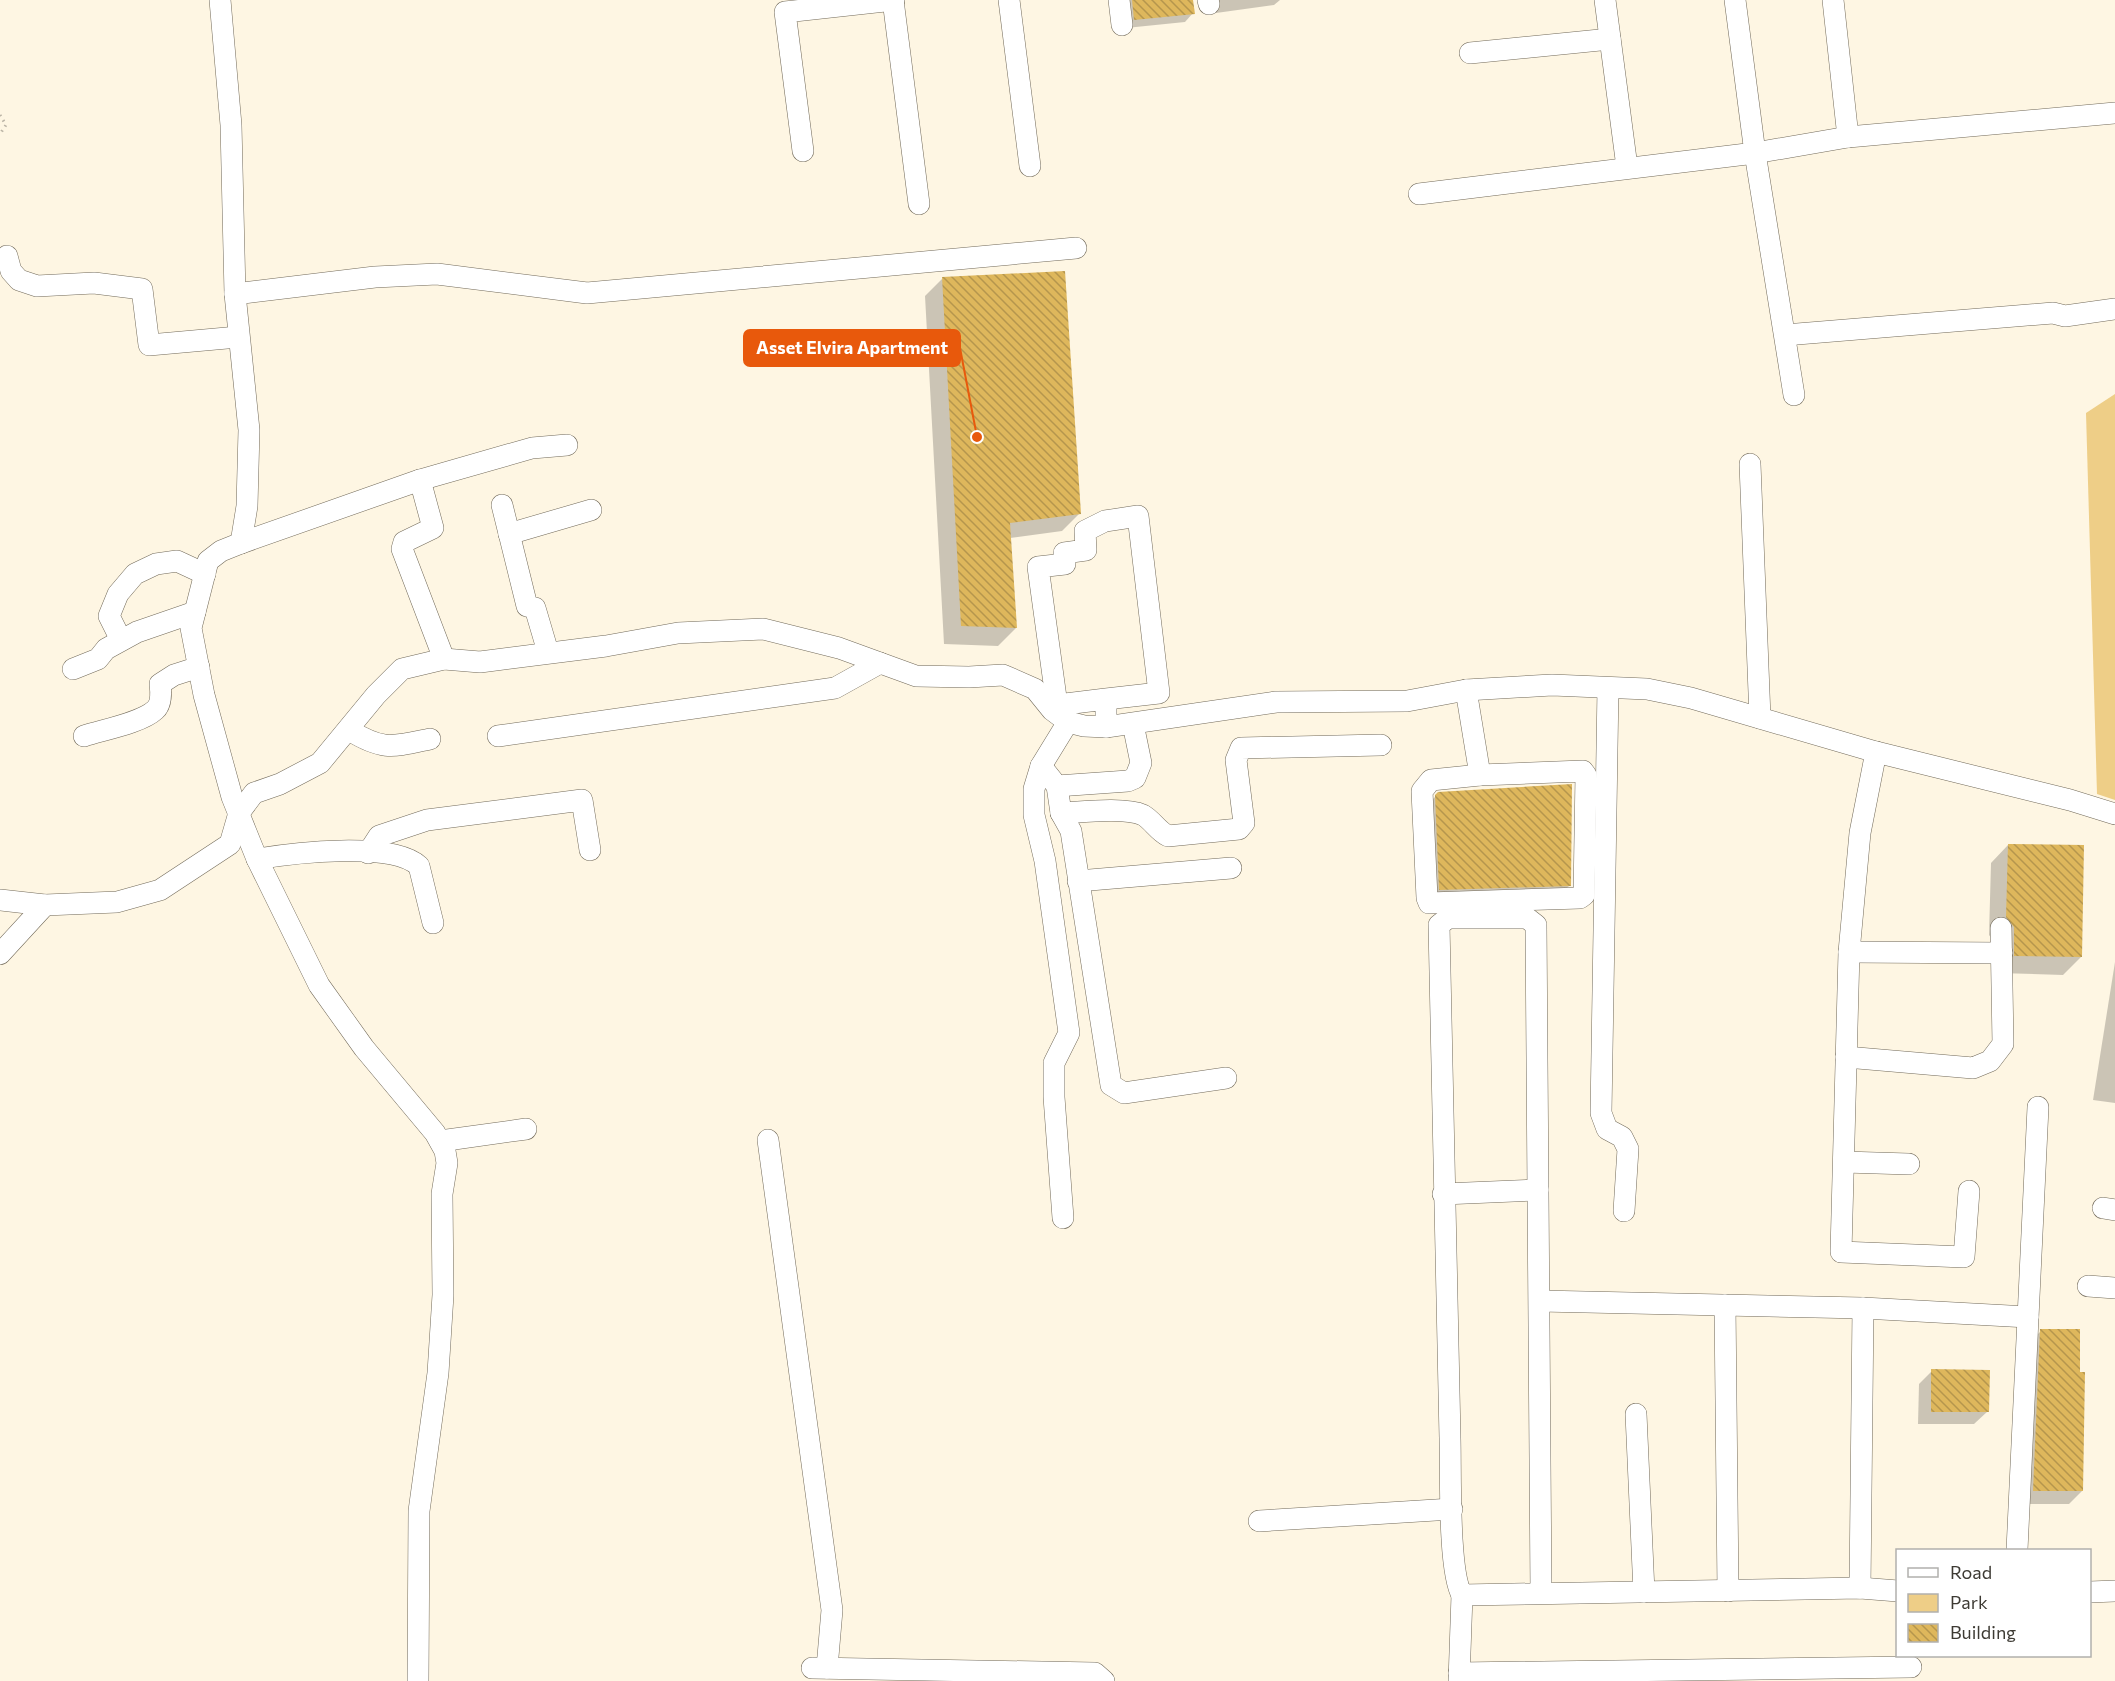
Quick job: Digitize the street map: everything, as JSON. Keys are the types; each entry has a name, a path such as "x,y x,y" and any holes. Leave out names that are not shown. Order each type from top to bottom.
{"street":[{"path":"220,0 231,125 235,294 249,430 247,506 241,543"},
{"path":"802,151 784,12 894,0 919,204"},
{"path":"1009,0 1030,166"},
{"path":"1119,0 1122,25"},
{"path":"1605,0 1627,167"},
{"path":"1735,0 1755,153 1794,394"},
{"path":"1833,0 1848,137"},
{"path":"1470,53 1610,39"},
{"path":"1419,194 1755,153 1848,137 2115,113"},
{"path":"235,294 375,277 437,274 587,292 1076,248"},
{"path":"8,256 11,271 19,280 37,286 94,283 142,289 148,345 238,337"},
{"path":"1785,335 2053,314 2065,316 2115,309"},
{"path":"418,1681 419,1511 438,1373 443,1295 442,1194 447,1163 440,1141 364,1048 319,986 257,859 239,813 204,695 191,628 208,561 221,551 420,480 532,448 567,445"},
{"path":"1750,464 1760,718"},
{"path":"420,480 433,528 404,542 402,549 444,659"},
{"path":"502,505 527,606 535,608 548,652"},
{"path":"509,534 591,510"},
{"path":"1138,516 1159,693 1107,699 1057,705 1038,567 1065,564 1064,553 1086,550 1085,531 1105,521 1138,516"},
{"path":"121,640 109,616 118,594 135,574 156,564 177,561 205,574"},
{"path":"73,669 98,659 121,640 195,612"},
{"path":"0,900 45,905 117,902 160,890 230,844 239,813 254,793 279,784 320,763 376,695 402,669 444,659 480,662 606,646 678,633 763,629 839,648 916,676 1004,675 1035,689 1052,710 1068,722 1106,727 1276,702 1407,701 1466,690 1552,685 1647,689 1691,698 1876,752 2070,800 2115,814"},
{"path":"498,736 835,688 880,663"},
{"path":"84,736 141,718 156,710 161,700 160,684 174,675 199,667"},
{"path":"1608,688 1601,1113 1607,1129 1622,1137 1628,1149 1624,1211"},
{"path":"1466,690 1480,775"},
{"path":"1106,727 1107,699"},
{"path":"1063,1218 1054,1097 1054,1063 1069,1033 1045,861 1035,814 1034,789 1041,766 1068,722"},
{"path":"1057,786 1128,781 1136,778 1141,763 1133,724"},
{"path":"349,730 372,744 385,746 430,739"},
{"path":"1061,813 1134,812 1146,817 1159,831 1168,836 1239,830 1244,823 1236,760 1241,748 1381,745"},
{"path":"1876,752 1860,833 1849,952 1841,1252 1964,1257 1969,1191"},
{"path":"1041,766 1057,786 1061,813 1071,831 1111,1085 1124,1093 1226,1078"},
{"path":"1583,771 1586,775 1584,895 1580,898 1429,903 1422,791 1431,780 1480,775 1583,771"},
{"path":"368,853 379,836 427,819 582,801 590,850"},
{"path":"257,859 308,851 398,855 412,860 419,866 434,923"},
{"path":"1078,881 1231,868"},
{"path":"0,954 45,905"},
{"path":"1541,1592 1536,925 1527,918 1448,918 1439,925 1443,1194 1452,1509 1455,1566 1458,1589 1462,1595 1459,1677 1911,1668"},
{"path":"1846,1057 1973,1068 1990,1061 2003,1044 2001,928"},
{"path":"1849,952 2002,953"},
{"path":"2017,1549 2038,1107"},
{"path":"440,1141 526,1130"},
{"path":"768,1140 832,1610 819,1668 1095,1673 1104,1681"},
{"path":"1844,1162 1909,1164"},
{"path":"1443,1194 1538,1190"},
{"path":"2088,1286 2115,1288"},
{"path":"1540,1301 1863,1308 2028,1317"},
{"path":"1725,1305 1728,1591"},
{"path":"1860,1588 1863,1308"},
{"path":"1636,1414 1644,1592"},
{"path":"1259,1521 1452,1509"},
{"path":"1462,1595 1860,1588 1896,1591"},
{"path":"2091,1592 2115,1591"}],"path":[{"path":"0,115 6,125 0,134"}],"green space":[{"path":"2115,394 2115,800 2097,794 2086,413"}],"building":[{"path":"1132,0 1193,0 1195,14 1134,20"},
{"path":"1065,271 1081,514 1010,523 1017,628 961,626 942,277"},
{"path":"1572,784 1571,886 1439,890 1435,795 1438,792"},
{"path":"2008,844 2084,845 2082,957 2014,956 2014,927 2006,917"},
{"path":"2040,1329 2080,1329 2080,1372 2085,1372 2083,1491 2033,1491"},
{"path":"1931,1369 1990,1370 1989,1412 1931,1412"}],"place":[{"name":"Asset Elvira Apartment","path":"977,437"}]}
